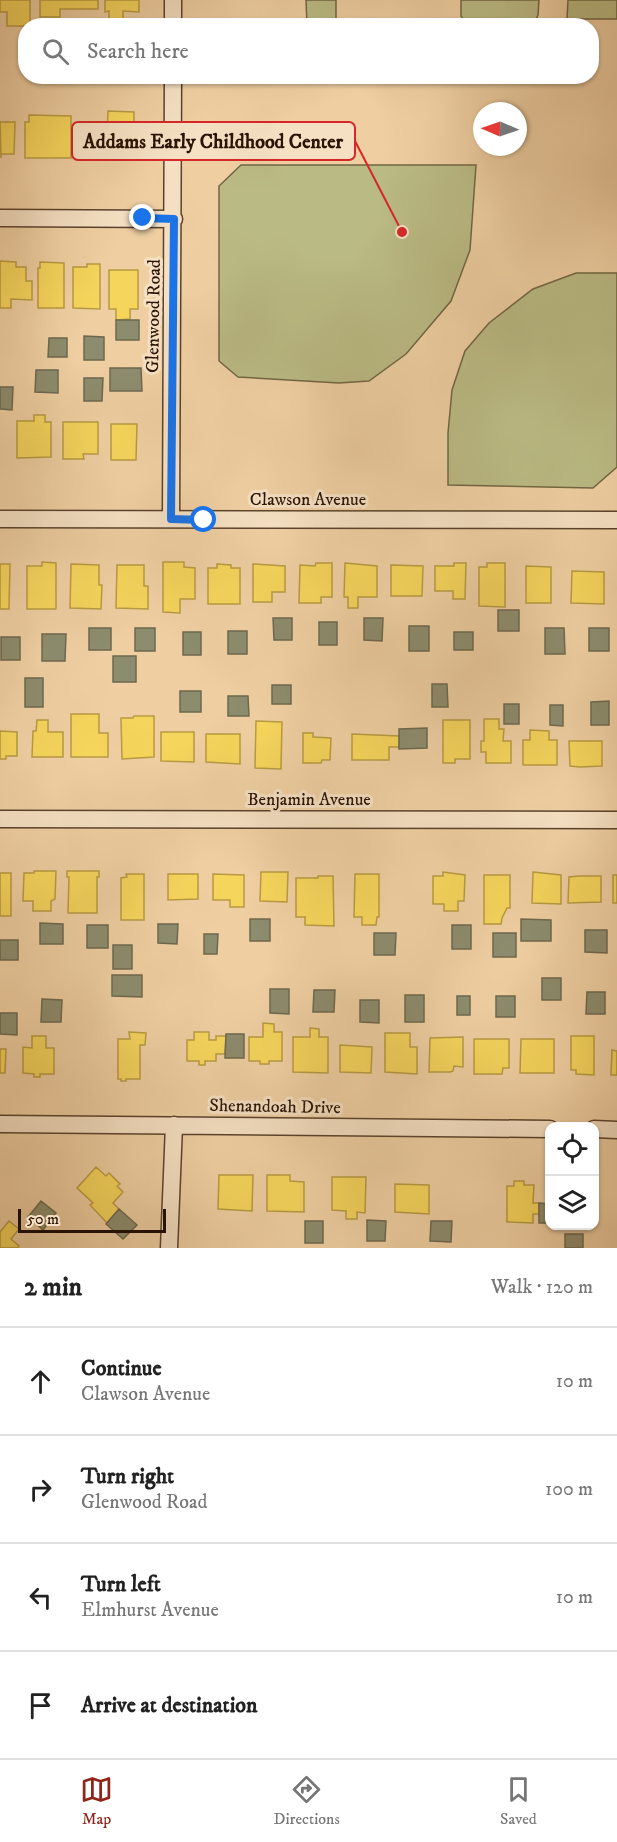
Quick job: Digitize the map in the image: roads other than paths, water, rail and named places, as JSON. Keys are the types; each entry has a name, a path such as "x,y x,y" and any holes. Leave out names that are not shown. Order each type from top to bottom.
{"street":[{"path":"173,0 173,18"},
{"name":"Glenwood Road","path":"171,519 173,84"},
{"path":"0,218 174,219"},
{"name":"Clawson Avenue","path":"0,519 617,520"},
{"name":"Benjamin Avenue","path":"0,819 617,820"},
{"name":"Shenandoah Drive","path":"0,1124 545,1129"},
{"path":"169,1248 174,1125"},
{"path":"599,1130 617,1130"}],"place":[{"name":"Addams Early Childhood Center","path":"402,232"}]}
